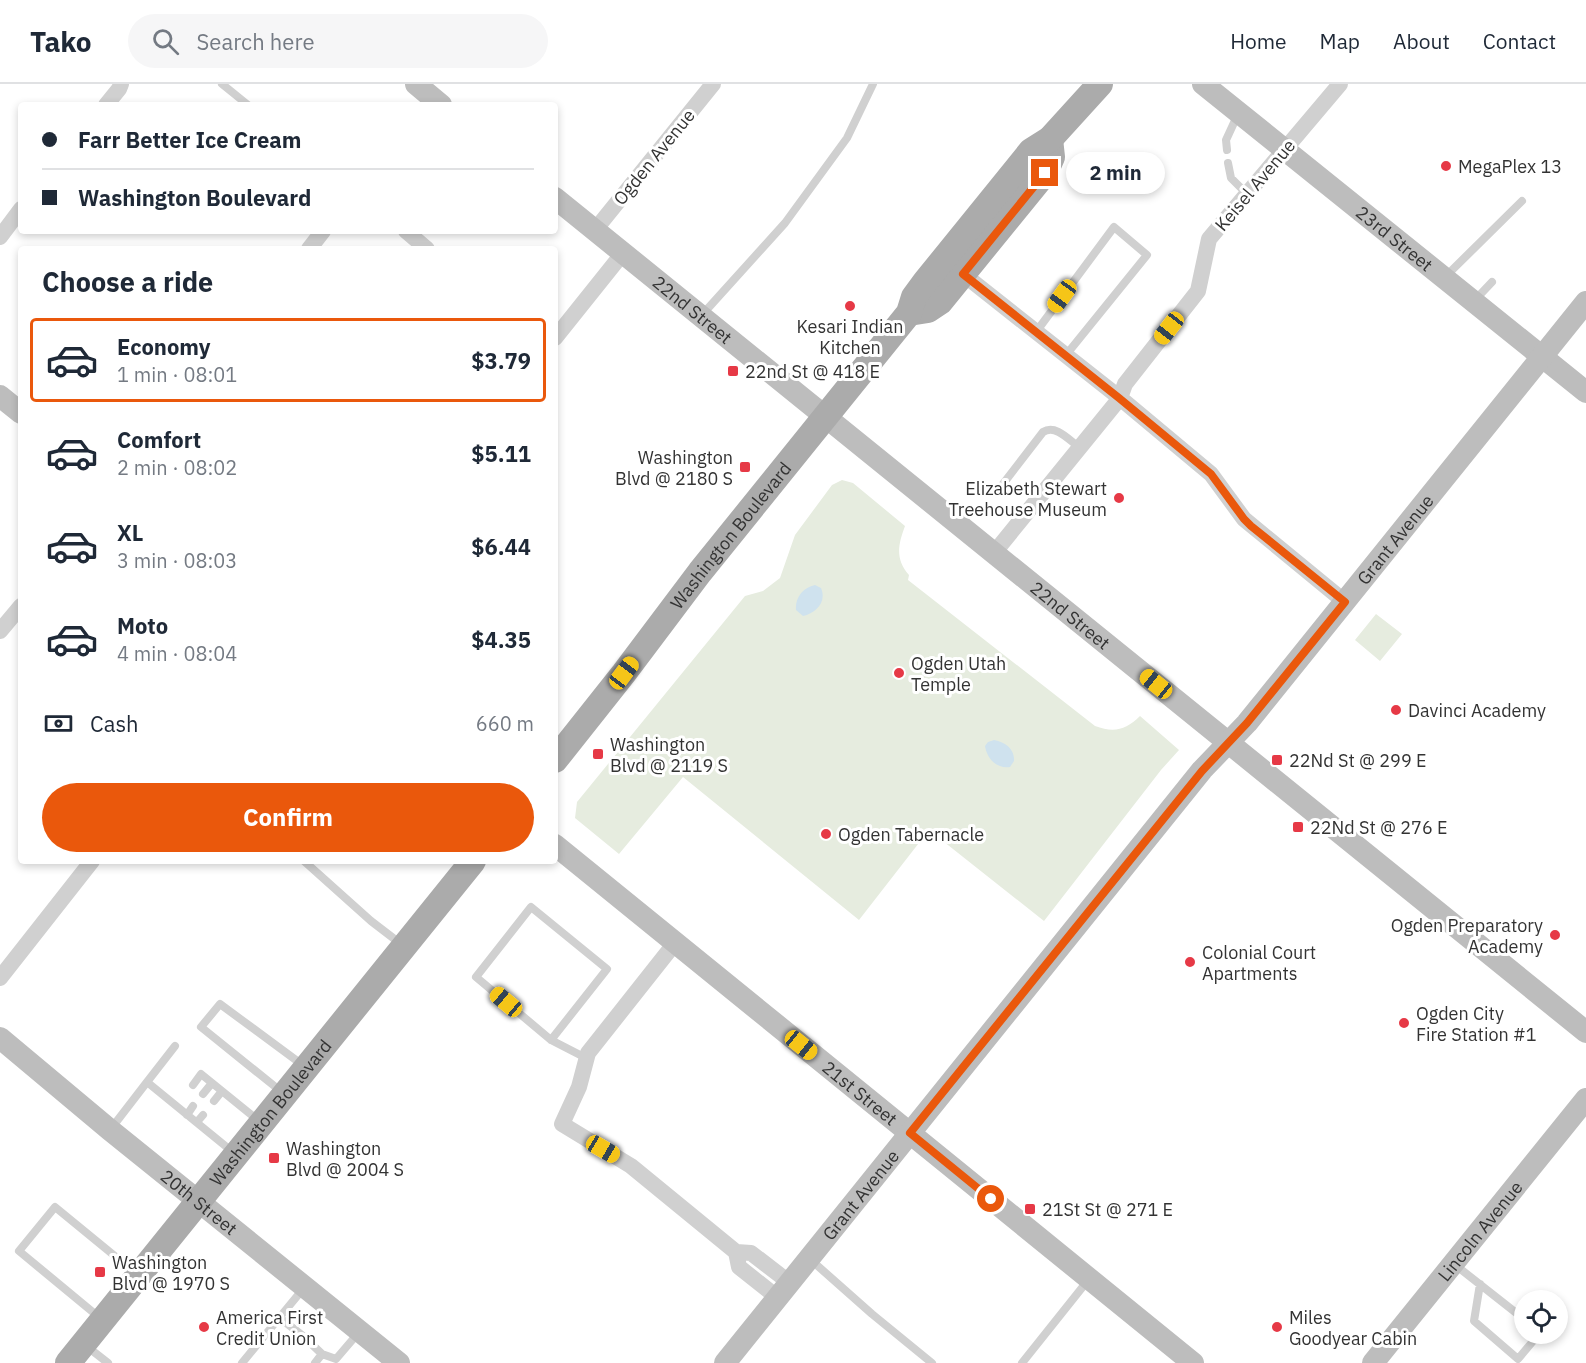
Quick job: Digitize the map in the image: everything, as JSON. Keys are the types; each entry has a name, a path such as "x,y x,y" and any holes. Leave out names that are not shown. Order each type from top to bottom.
{"main road":[{"name":"Washington Boulevard","path":"558,756 700,572 909,313 914,297 931,274 1031,152 1050,139 1100,84"},
{"path":"909,313 922,312 934,307 1045,173 1052,157 1050,139"},
{"name":"Washington Boulevard","path":"68,1363 471,864"}],"street":[{"path":"108,102 121,84"},
{"name":"Ogden Avenue","path":"595,230 713,84"},
{"name":"23rd Street","path":"1203,84 1586,392"},
{"name":"Keisel Avenue","path":"994,553 1119,398 1125,384 1198,291 1209,239 1340,84"},
{"name":"22nd Street","path":"558,200 1586,1032"},
{"path":"0,237 18,213"},
{"path":"312,246 322,234"},
{"path":"410,234 424,246"},
{"path":"558,334 623,253"},
{"path":"963,274 1211,474 1251,526 1345,602"},
{"name":"Grant Avenue","path":"725,1363 1202,771 1247,723 1586,302"},
{"path":"0,396 18,410"},
{"path":"0,632 18,610"},
{"name":"21st Street","path":"558,847 1193,1363"},
{"path":"0,978 90,864"},
{"path":"675,944 588,1053 579,1087 562,1124 631,1166 736,1252 739,1267 784,1290"},
{"name":"20th Street","path":"0,1038 110,1130 399,1363"},
{"name":"Lincoln Avenue","path":"1373,1363 1586,1099"}],"lane":[{"path":"222,84 244,102"},
{"path":"701,316 792,213 847,138 873,84"},
{"path":"1227,150 1226,140 1238,113"},
{"path":"1228,163 1231,178 1247,194"},
{"path":"1444,277 1522,201"},
{"path":"1036,332 1114,227 1147,255 1065,356"},
{"path":"1474,301 1492,282"},
{"path":"996,493 1047,429 1060,432 1080,448"},
{"path":"307,864 371,921 404,946"},
{"path":"551,1040 607,969 531,907 476,976 551,1040 586,1058"},
{"path":"285,1094 201,1027 220,1004 306,1068"},
{"path":"110,1130 175,1046"},
{"path":"193,1085 201,1074 262,1124"},
{"path":"147,1082 237,1155"},
{"path":"203,1094 212,1083"},
{"path":"214,1101 222,1091"},
{"path":"177,1106 183,1098"},
{"path":"187,1115 193,1106"},
{"path":"197,1122 203,1114"},
{"path":"102,1320 19,1251 55,1207 139,1276"},
{"path":"809,1259 932,1363"},
{"path":"1454,1263 1514,1311"},
{"path":"1022,1363 1090,1279"},
{"path":"1480,1284 1474,1322 1518,1359 1531,1344"},
{"path":"243,1363 304,1287"},
{"path":"280,1318 322,1354 336,1359 360,1331"},
{"path":"84,1343 108,1363"},
{"path":"315,1363 322,1354"}],"shaded area":[{"path":"842,480 853,483 905,526 899,552 901,563 909,575 908,580 1095,726 1119,729 1140,716 1179,750 1044,921 929,830 859,920 683,777 619,854 575,818 577,802 745,596 763,591 780,578 795,535 832,485"},
{"path":"1376,614 1402,634 1380,661 1355,640"}],"water":[{"path":"815,585 821,588 823,598 816,610 803,616 796,610 798,597 807,588"},
{"path":"994,740 1011,750 1014,761 1010,767 997,765 988,755 985,746"}],"place":[{"name":"MegaPlex 13","path":"1446,166"},
{"name":"Kesari Indian Kitchen","path":"850,306"},
{"name":"22nd St @ 418 E","path":"733,371"},
{"name":"Washington Blvd @ 2180 S","path":"745,467"},
{"name":"Elizabeth Stewart Treehouse Museum","path":"1119,498"},
{"name":"Ogden Utah Temple","path":"899,673"},
{"name":"Davinci Academy","path":"1396,710"},
{"name":"Washington Blvd @ 2119 S","path":"598,754"},
{"name":"22Nd St @ 299 E","path":"1277,760"},
{"name":"22Nd St @ 276 E","path":"1298,827"},
{"name":"Ogden Tabernacle","path":"826,834"},
{"name":"Ogden Preparatory Academy","path":"1555,935"},
{"name":"Colonial Court Apartments","path":"1190,962"},
{"name":"Ogden City Fire Station #1","path":"1404,1023"},
{"name":"Washington Blvd @ 2004 S","path":"274,1158"},
{"name":"21St St @ 271 E","path":"1030,1209"},
{"name":"Washington Blvd @ 1970 S","path":"100,1272"},
{"name":"America First Credit Union","path":"204,1327"},
{"name":"Miles Goodyear Cabin","path":"1277,1327"}],"route":[{"path":"991,1199 910,1133 1206,765 1247,723 1345,602 1251,526 1211,474 963,274 1045,173"}]}
